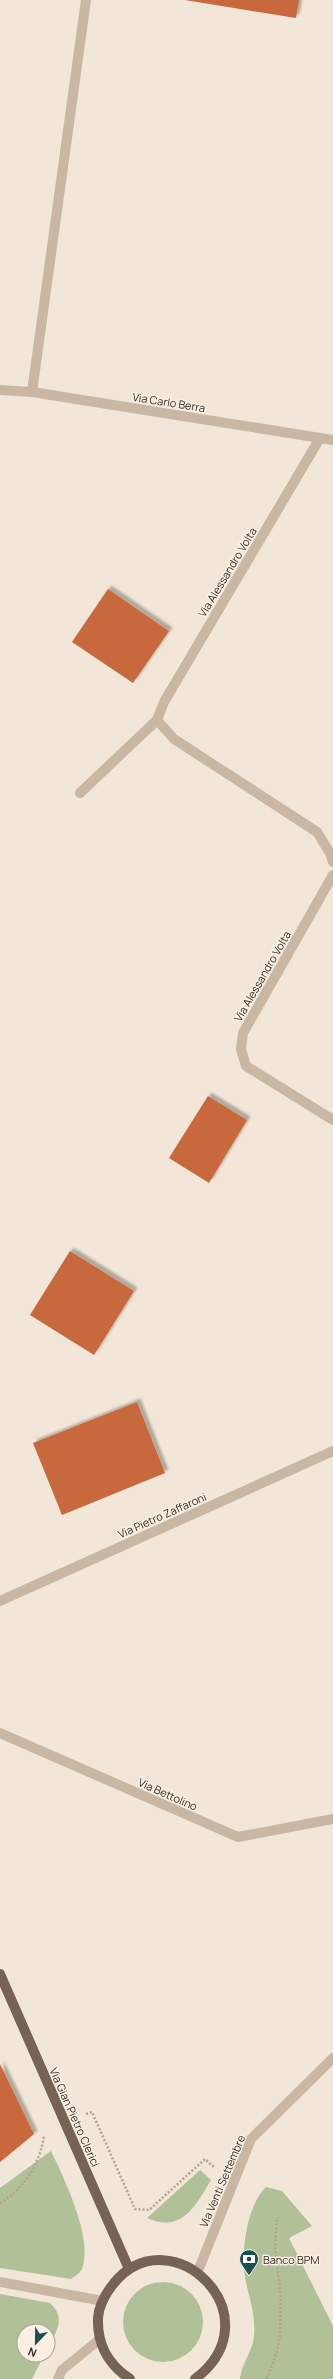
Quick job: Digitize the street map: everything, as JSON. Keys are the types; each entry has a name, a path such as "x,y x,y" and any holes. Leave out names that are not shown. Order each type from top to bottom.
{"main road":[{"name":"Via Gian Pietro Clerici","path":"0,1974 129,2269"},
{"path":"130,2379 116,2370 104,2353 100,2339 98,2311 106,2292 120,2276 129,2269 140,2264 158,2260 179,2263 198,2271 213,2286 223,2305 226,2325 222,2346 212,2364 195,2379"}],"street":[{"path":"32,392 86,0"},
{"name":"Via Carlo Berra","path":"0,390 32,392 333,440"},
{"name":"Via Alessandro Volta","path":"80,793 157,720 164,702 320,438"},
{"path":"157,720 174,738 318,832 333,862"},
{"name":"Via Alessandro Volta","path":"333,875 243,1033 241,1049 246,1066 333,1120"},
{"name":"Via Pietro Zaffaroni","path":"0,1601 333,1451"},
{"name":"Via Bettolino","path":"0,1733 238,1837 333,1819"},
{"name":"Via Venti Settembre","path":"198,2271 251,2139 333,2058"},
{"path":"0,2282 103,2301"},
{"path":"58,2379 62,2370 100,2339"}],"path":[{"path":"65,2123 92,2112 135,2209 149,2210 205,2159 233,2184"},
{"path":"0,2203 17,2189 33,2170 43,2149 45,2132"},
{"path":"267,2379 280,2335 281,2298 275,2246 277,2217"}],"green space":[{"path":"51,2151 75,2207 84,2239 85,2254 82,2268 71,2279 0,2268 0,2188"},
{"path":"200,2170 211,2180 200,2199 186,2214 179,2220 170,2222 159,2222 147,2218"},
{"path":"266,2187 282,2191 312,2226 289,2238 333,2326 333,2379 240,2379 242,2368 252,2347 254,2329 251,2302 244,2271 244,2246 249,2219 259,2195"},
{"path":"163,2282 178,2285 191,2294 200,2307 203,2322 200,2337 191,2350 178,2359 163,2362 148,2359 135,2350 126,2337 123,2322 126,2307 135,2294 148,2285"},
{"path":"0,2294 50,2303 58,2314 59,2319 56,2332 56,2323 16,2323 16,2363 40,2363 32,2379 0,2379"}],"building":[{"path":"185,0 299,0 296,18"},
{"path":"108,589 169,631 133,683 72,642"},
{"path":"208,1096 247,1120 209,1183 169,1158"},
{"path":"70,1251 134,1291 94,1355 30,1315"},
{"path":"137,1402 165,1473 62,1515 33,1443"},
{"path":"0,2064 34,2134 0,2162"}],"place":[{"name":"Banco BPM","path":"249,2276"}]}
